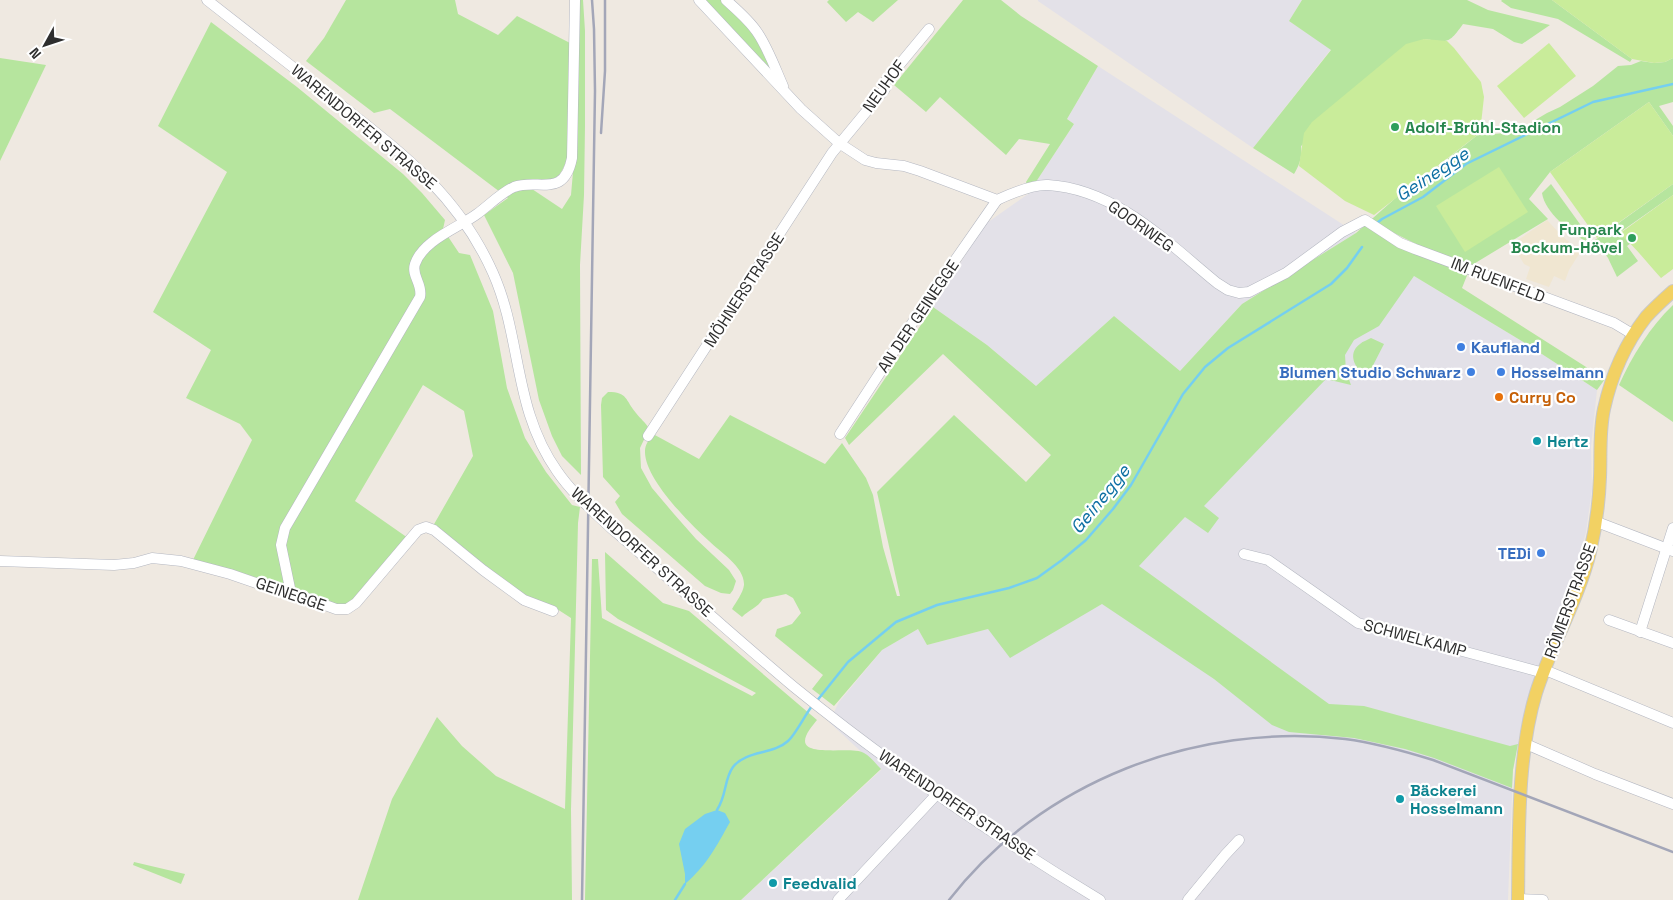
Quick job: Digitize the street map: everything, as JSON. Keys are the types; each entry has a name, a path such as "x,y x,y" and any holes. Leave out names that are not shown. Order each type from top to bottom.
{"main road":[{"name":"RÖMERSTRASSE","path":"1518,899 1521,793 1526,744 1533,706 1544,672 1584,571 1597,522 1604,410 1616,371 1634,335 1646,317 1673,291"}],"street":[{"name":"WARENDORFER STRASSE","path":"207,0 419,168 439,189 464,222 493,274 499,289 508,321 526,405 542,447 557,470 587,506 794,687 836,720 889,760 998,836 1100,900"},
{"path":"291,593 281,545 285,528 420,297 421,292 414,271 415,263 434,241 513,188 522,185 545,186 556,183 567,172 572,158 575,0"},
{"path":"698,0 787,94 840,143 865,160 904,166 997,200"},
{"path":"726,0 741,13 757,32 787,94"},
{"name":"NEUHOF","path":"840,143 885,89 885,82 929,29"},
{"name":"MÖHNERSTRASSE","path":"648,436 840,143"},
{"name":"GOORWEG","path":"997,200 1014,192 1047,184 1081,191 1111,203 1132,216 1217,283 1228,290 1239,292 1250,292 1286,273 1342,232 1365,220"},
{"name":"AN DER GEINEGGE","path":"840,434 926,302 997,200"},
{"name":"IM RUENFELD","path":"1365,220 1400,243 1614,324 1634,335"},
{"path":"1597,522 1670,550"},
{"name":"GEINEGGE","path":"0,561 114,565 134,563 152,558 172,560 230,574 336,609 347,609 356,603 418,530 426,527 434,530 524,600 553,610"},
{"path":"1640,632 1670,550 1673,528"},
{"name":"SCHWELKAMP","path":"1244,554 1268,560 1358,623 1544,672 1673,723"},
{"path":"276,590 287,577"},
{"path":"1609,620 1673,643"},
{"path":"1526,744 1595,774 1673,804"},
{"path":"838,900 937,794"},
{"path":"1188,900 1225,854 1239,840"},
{"path":"1518,899 1543,900"}],"shaded area":[{"path":"1038,0 1302,0 1289,21 1331,49 1253,148"},
{"path":"1098,66 1356,233 1242,304 1180,371 1114,316 1036,386 987,345 933,307 984,225 1028,194 1074,124 1067,119"},
{"path":"1547,220 1563,237 1581,251 1569,270 1565,281 1554,276 1549,287 1526,279 1530,267 1524,264 1512,244"},
{"path":"1414,276 1525,343 1597,390 1591,447 1592,489 1586,532 1578,563 1535,676 1521,726 1513,770 1508,900 741,900 881,770 829,722 839,702 882,650 918,629 927,645 988,629 1083,614 1102,604"}],"green space":[{"path":"346,0 455,0 458,14 498,35 517,16 572,44 568,156 561,172 553,180 523,183 562,209 571,195 575,149 577,0 583,0 585,31 585,126 580,265 581,475 562,456 552,436 539,400 513,273 484,215 508,198 390,109 374,113 306,61 324,38"},
{"path":"701,0 723,0 739,15 760,42 774,73"},
{"path":"829,0 898,0 873,22 858,12 846,22 827,2"},
{"path":"963,0 1001,0 1021,16 1098,66 1067,119 1074,124 1028,194 1026,182 1050,144 1019,139 1006,155 940,97 926,112 894,85"},
{"path":"1302,0 1467,0 1488,10 1550,25 1522,44 1514,42 1493,29 1463,24 1450,39 1438,41 1424,39 1301,146 1300,160 1294,174 1253,148 1331,50 1289,21"},
{"path":"1502,0 1552,0 1632,59 1630,62 1558,19 1511,8"},
{"path":"1552,0 1673,0 1673,58 1665,62 1654,63 1632,59"},
{"path":"211,22 297,87 403,174 445,220 443,229 459,253 470,255 493,311 507,388 525,438 546,472 572,505 580,507 578,523 571,810 572,900 358,900 392,799 437,717 462,746 496,776 565,809 571,618 557,609 524,597 433,526 473,456 464,411 423,385 355,501 408,538 353,603 341,607 192,562 252,440 240,424 186,398 211,350 153,312 227,172 158,126"},
{"name":"Adolf-Brühl-Stadion","path":"1424,39 1447,41 1481,82 1484,97 1480,133 1374,215 1345,201 1299,166 1304,133 1312,122 1406,44"},
{"path":"1549,43 1576,76 1524,118 1497,86"},
{"path":"0,58 46,65 0,161"},
{"path":"1673,58 1673,102 1659,106 1673,126 1673,136 1649,102 1550,172 1529,199 1548,219 1472,265 1420,246 1388,230 1382,234 1468,273 1462,288 1605,379 1597,390 1525,343 1414,276 1379,326 1354,340 1345,355 1346,371 1351,385 1326,379 1204,506 1219,518 1208,533 1185,517 1139,566 1329,704 1364,706 1510,746 1518,744 1512,788 1405,749 1354,738 1289,732 1272,725 1214,679 1102,604 1010,658 988,629 927,645 918,629 882,650 834,706 812,689 823,675 775,636 777,629 792,624 801,613 793,598 786,594 763,599 742,617 732,609 744,585 740,572 731,560 691,524 670,500 652,474 647,462 645,449 653,434 699,459 730,415 825,464 842,443 866,478 873,495 883,547 897,596 900,596 877,492 954,415 1026,482 1051,455 943,354 849,445 845,438 933,307 987,345 1036,386 1114,316 1180,371 1242,304 1356,233 1399,195 1480,133 1515,132 1593,86 1618,66 1631,65 1641,61 1665,62"},
{"path":"1649,102 1673,136 1673,184 1597,238 1550,172"},
{"path":"1499,167 1528,212 1465,252 1436,206"},
{"path":"1551,184 1590,238 1586,242 1559,221 1548,208 1542,193"},
{"path":"1673,184 1673,195 1619,233 1631,243 1627,246 1638,261 1617,277 1608,258 1595,240"},
{"path":"1673,195 1673,269 1661,278 1636,249 1619,234"},
{"path":"1673,305 1673,422 1619,385 1642,342"},
{"path":"1371,338 1384,344 1367,377 1356,366 1353,357 1356,348"},
{"path":"608,392 623,395 645,422 649,429 640,448 641,468 652,488 674,514 696,539 729,570 736,581 730,594 721,593 705,586 622,514 615,502 620,496 603,477 601,405 602,398"},
{"path":"605,552 663,603 689,611 817,720 806,735 805,741 807,746 821,750 858,751 868,756 881,769 741,900 585,900 592,559 598,559 602,618 752,696 756,693 618,619 606,610"},
{"path":"134,862 185,874 181,884 133,865"}],"water":[{"path":"717,810 725,813 730,822 705,863 685,884 679,844 685,829 705,814"}],"waterway":[{"name":"Geinegge","path":"1377,223 1423,197 1466,164 1593,102 1673,84"},
{"name":"Geinegge","path":"816,702 848,662 896,622 937,605 1009,588 1037,578 1062,560 1086,540 1131,485 1183,394 1205,367 1228,348 1331,284 1347,268 1362,247"},
{"name":"Geinegge","path":"717,810 733,767 745,758 775,749 788,741 812,706"},
{"name":"Geinegge","path":"675,900 685,884"}],"railway":[{"path":"582,900 595,91 592,0"},
{"path":"601,133 605,71 605,0"},
{"path":"949,900 986,858 1029,822 1076,792 1126,768 1179,751 1234,740 1289,736 1345,739 1433,760 1673,852"}],"place":[{"name":"Adolf-Brühl-Stadion","path":"1395,127"},
{"name":"Funpark Bockum-Hövel","path":"1632,238"},
{"name":"Kaufland","path":"1461,347"},
{"name":"Blumen Studio Schwarz","path":"1471,372"},
{"name":"Hosselmann","path":"1501,372"},
{"name":"Curry Co","path":"1499,397"},
{"name":"Hertz","path":"1537,441"},
{"name":"TEDi","path":"1541,553"},
{"name":"Bäckerei Hosselmann","path":"1400,799"},
{"name":"Feedvalid","path":"773,883"}]}
